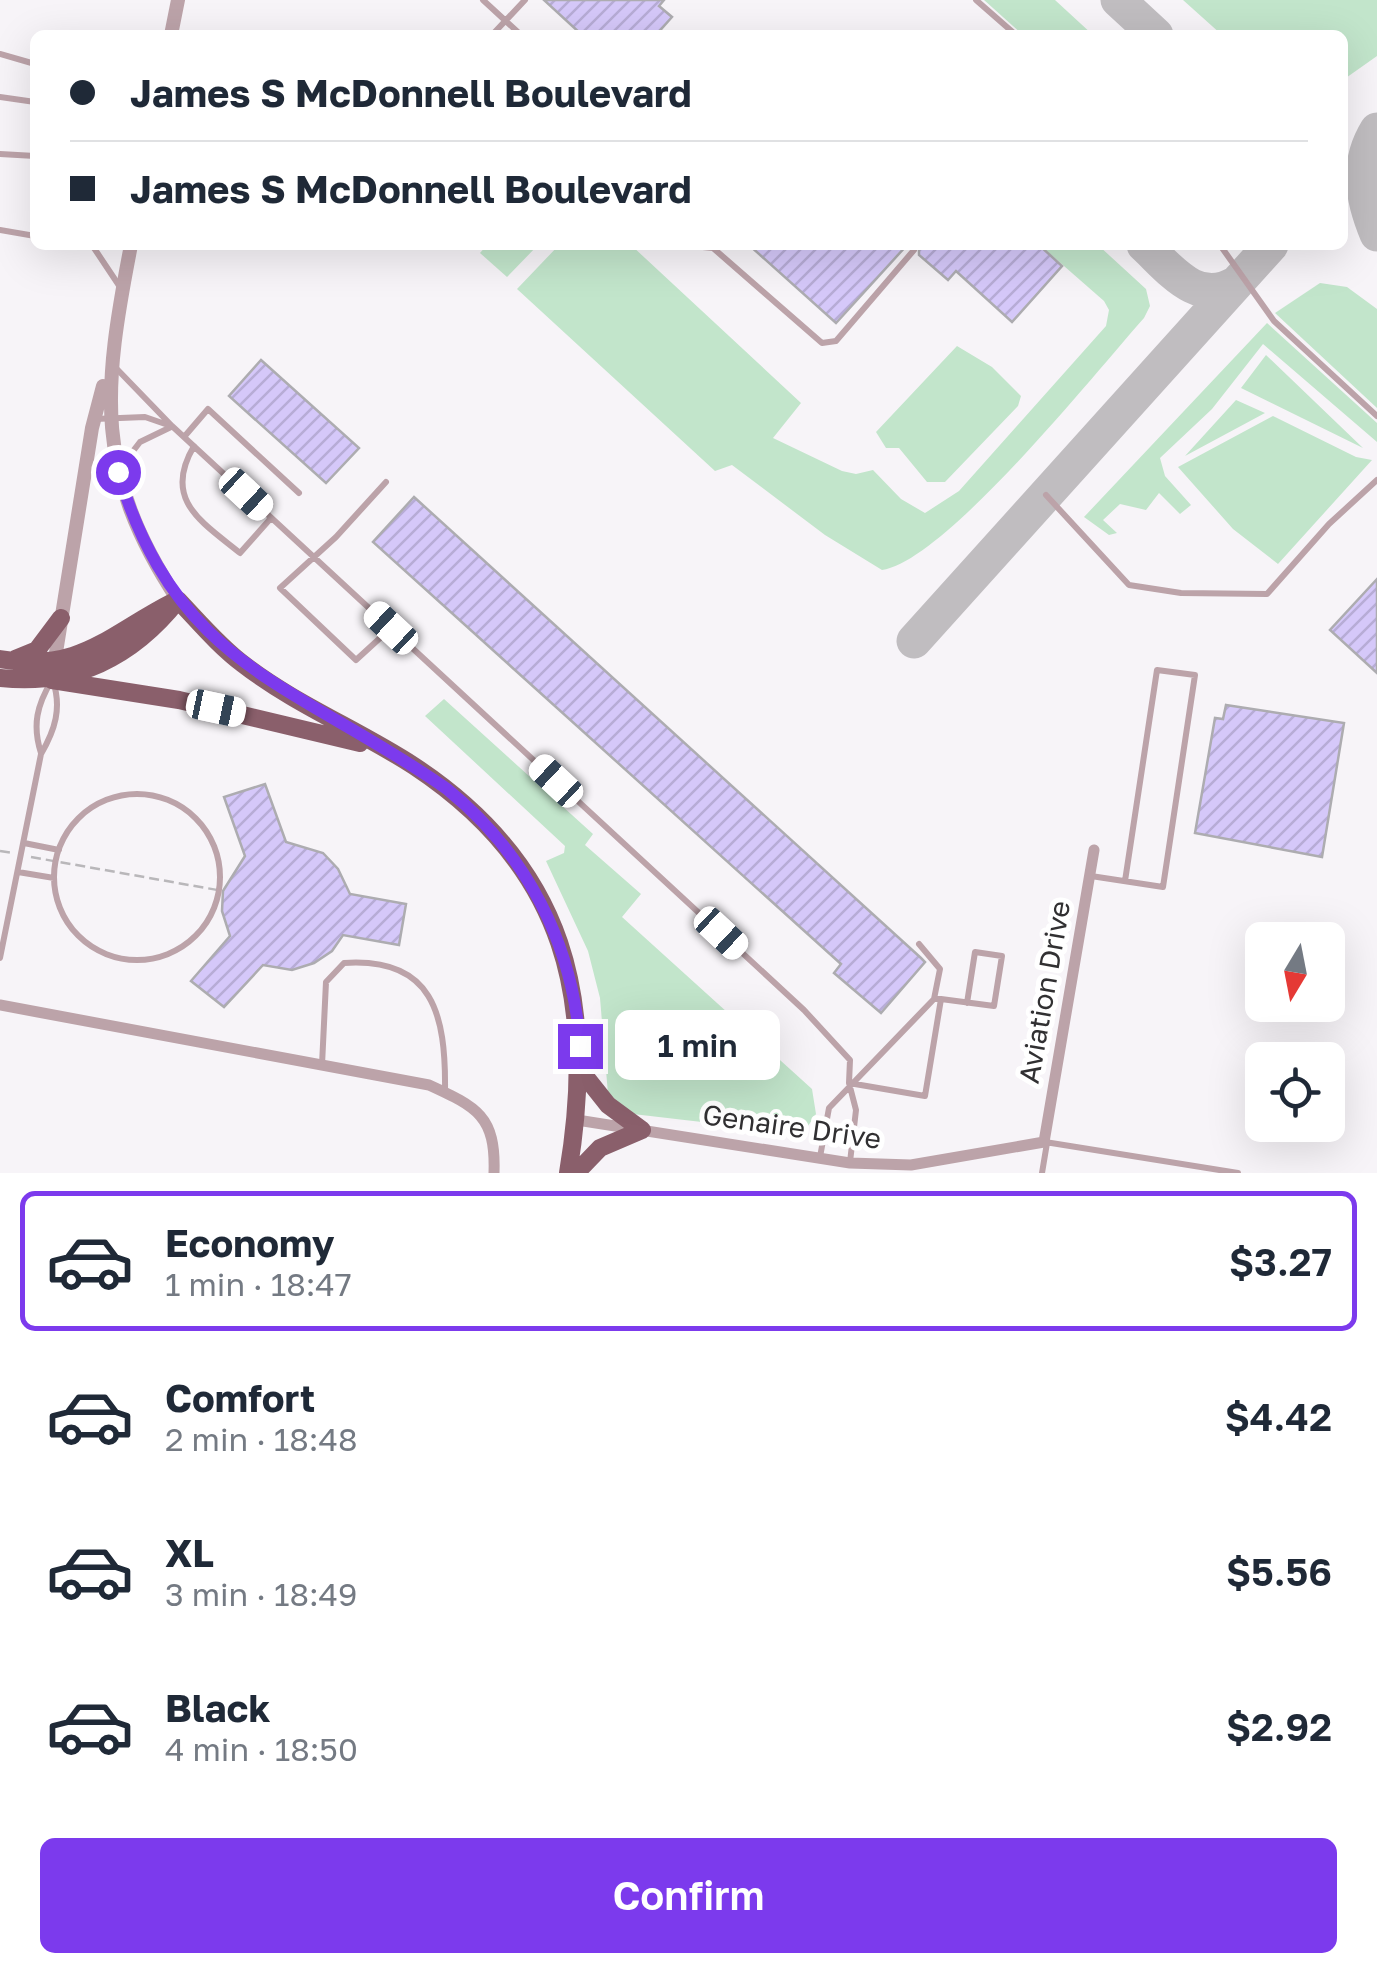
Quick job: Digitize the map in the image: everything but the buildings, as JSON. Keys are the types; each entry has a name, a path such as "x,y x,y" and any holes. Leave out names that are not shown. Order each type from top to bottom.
{"main road":[{"path":"0,678 104,664 153,632 178,600 216,640 259,676 400,757 473,810 514,857 540,898 572,986 581,1072 572,1173"},
{"path":"5,660 37,650 62,618"},
{"path":"5,660 329,733 400,757"},
{"path":"581,1072 608,1105 642,1130"},
{"path":"572,1173 600,1148 642,1130"}],"street":[{"path":"172,30 178,0"},
{"path":"53,672 130,250"},
{"path":"101,418 146,547 178,600"},
{"name":"Aviation Drive","path":"1045,1142 1094,850"},
{"path":"0,1005 445,1092 471,1104 489,1126 494,1173"},
{"name":"Genaire Drive","path":"577,1120 850,1163 911,1165 1045,1142"}],"lane":[{"path":"483,0 516,30"},
{"path":"497,30 525,0"},
{"path":"976,0 1010,30"},
{"path":"0,54 30,63"},
{"path":"0,97 30,101"},
{"path":"0,154 30,156"},
{"path":"0,230 30,235"},
{"path":"95,250 122,290"},
{"path":"715,250 822,343 836,341 914,250"},
{"path":"1224,250 1274,320 1377,416"},
{"path":"112,357 172,426 841,1046 850,1060 849,1084 856,1110 850,1163"},
{"path":"184,437 208,408 299,493"},
{"path":"101,418 146,417 172,426"},
{"path":"118,472 140,442 172,426"},
{"path":"194,446 181,468 181,484 191,513 240,553 272,518"},
{"path":"1046,494 1129,585 1180,594 1267,594 1329,524 1377,480"},
{"path":"386,482 336,538 282,585 281,591 356,660 391,628"},
{"path":"1090,876 1162,887 1195,675 1158,670 1125,881"},
{"path":"41,754 34,732 38,702 53,672"},
{"path":"0,958 41,754 52,735 59,702 53,672"},
{"path":"131,793 160,796 185,808 206,828 218,853 221,891 200,933 177,950 150,960 122,959 97,950 76,934 61,912 54,878 59,850 81,814 104,800 131,793"},
{"path":"24,843 59,850"},
{"path":"18,872 54,878"},
{"path":"849,1084 925,1096 940,969 919,944"},
{"path":"938,999 967,1003 994,1006 1002,956 975,952 967,1003"},
{"path":"322,1065 326,982 344,963 378,960 410,972 426,988 445,1060 445,1092"},
{"path":"819,1158 829,1108 938,999"},
{"path":"1042,1173 1045,1142"},
{"name":"Genaire Drive","path":"1045,1142 1238,1173"}],"path":[{"path":"0,851 221,891"}],"green space":[{"path":"984,0 1055,0 1088,30 1017,30"},
{"path":"1183,0 1377,0 1377,56 1348,76 1348,30 1216,30"},
{"path":"483,250 533,250 507,277 480,253"},
{"path":"554,250 636,250 801,403 773,438 842,471 856,474 873,470 901,499 925,513 959,491 1106,326 1109,310 1104,301 1046,250 1103,250 1146,289 1150,306 1057,419 980,501 909,559 882,570 825,535 732,465 715,471 517,289"},
{"path":"1320,283 1347,287 1377,309 1377,408 1275,313"},
{"path":"1267,323 1377,423 1377,442 1263,344 1212,409 1160,458 1165,476 1191,505 1180,514 1159,493 1146,510 1120,504 1103,520 1117,533 1109,535 1084,517"},
{"path":"957,346 992,367 1021,396 1018,406 945,482 927,482 899,448 886,448 876,432"},
{"path":"1266,355 1363,448 1241,388"},
{"path":"1236,400 1265,413 1185,456"},
{"path":"1273,416 1356,457 1372,460 1278,564 1233,529 1178,467"},
{"path":"444,699 593,834 585,845 641,894 622,917 812,1089 816,1114 808,1126 787,1132 633,1114 608,1094 600,998 588,951 546,861 564,853 565,846 425,716"}],"taxiway":[{"path":"1118,0 1151,30"},
{"path":"1377,130 1364,168 1368,207 1377,234"},
{"path":"1149,250 1197,288 1221,290 1235,284"},
{"path":"914,641 1266,250"}],"route":[{"path":"118,472 134,520 157,568 178,600 216,640 259,676 412,764 447,789 473,810 514,857 550,919 562,950 578,1014 580,1046"}]}
